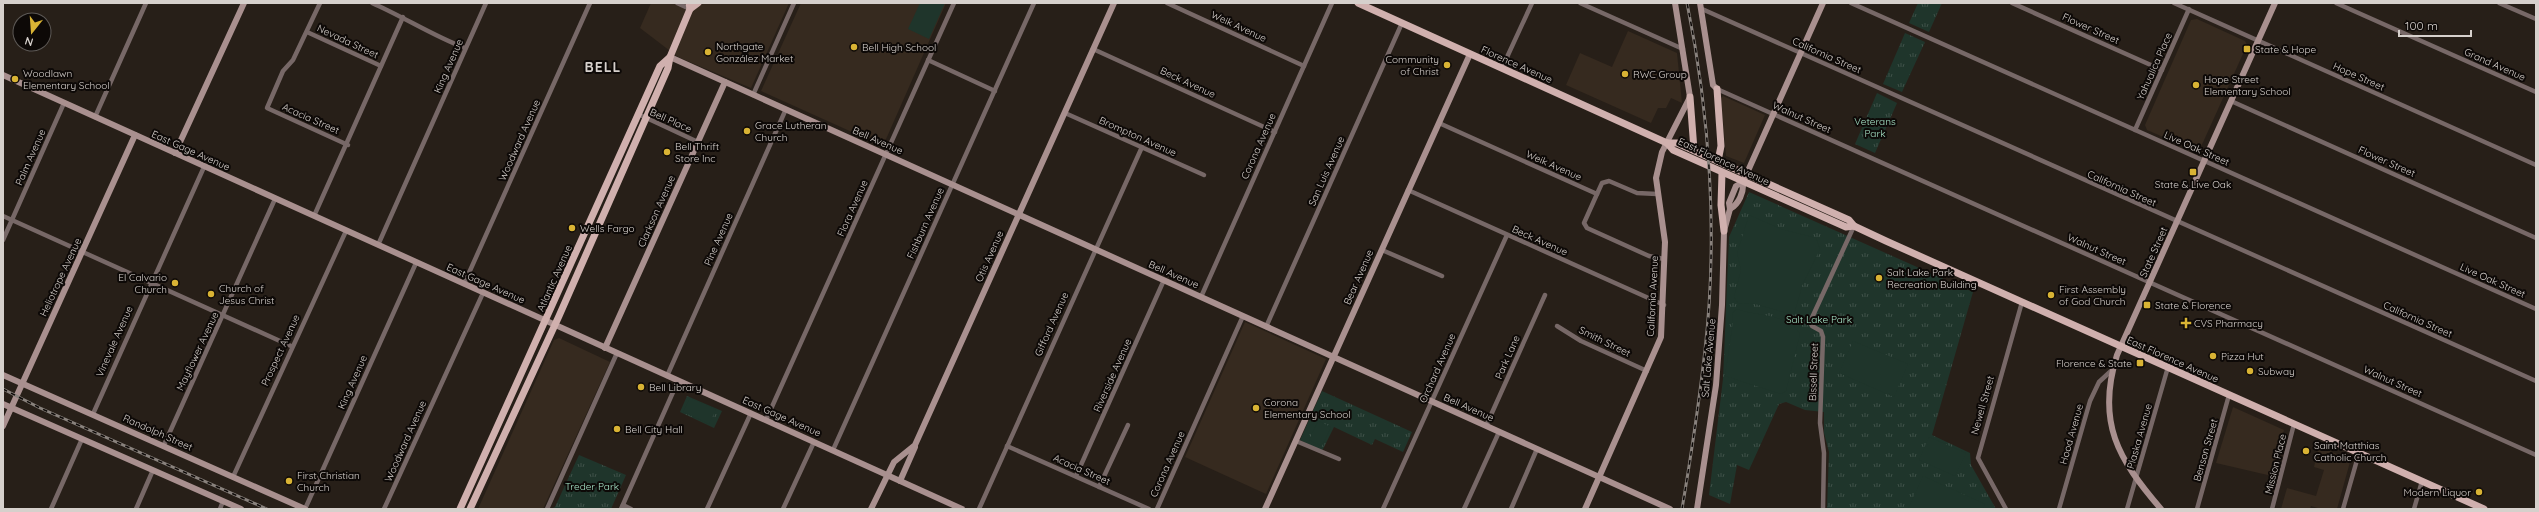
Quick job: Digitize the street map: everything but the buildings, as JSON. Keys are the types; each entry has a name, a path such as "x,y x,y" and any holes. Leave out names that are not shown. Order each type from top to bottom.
{"main road":[{"path":"690,6 698,3"},
{"name":"Florence Avenue","path":"1358,3 1667,143"},
{"name":"Atlantic Avenue","path":"470,509 555,325 611,194 668,68 670,57 690,6"},
{"name":"Atlantic Avenue","path":"460,509 660,66 670,57"},
{"path":"1717,89 1721,146 1718,161"},
{"path":"1690,97 1694,150"},
{"name":"East Florence Avenue","path":"1667,143 1678,143 1694,150 1849,220 1854,226 2483,509"},
{"name":"East Florence Avenue","path":"1667,143 1673,150 1743,182 1846,227 1854,226"},
{"path":"611,194 610,189 614,177 612,172"},
{"path":"1722,172 1721,205 1724,231"}],"street":[{"path":"94,117 146,3"},
{"path":"175,153 244,3"},
{"path":"307,32 320,3"},
{"path":"372,3 403,17 436,37 466,48"},
{"name":"King Avenue","path":"378,245 486,3"},
{"name":"Woodward Avenue","path":"464,284 590,3"},
{"path":"677,3 690,6"},
{"path":"753,95 794,3"},
{"name":"Flora Avenue","path":"766,420 954,3"},
{"name":"Fishburn Avenue","path":"833,450 1034,3"},
{"name":"Otis Avenue","path":"900,481 1114,3"},
{"name":"Weik Avenue","path":"1167,3 1304,66"},
{"name":"Corona Avenue","path":"1201,297 1332,3"},
{"path":"1502,68 1532,3"},
{"path":"1580,3 1683,49"},
{"path":"1667,143 1690,97 1675,3"},
{"path":"1743,182 1823,3"},
{"name":"Live Oak Street","path":"1851,3 2536,309"},
{"name":"Flower Street","path":"2012,3 2162,70"},
{"name":"Hope Street","path":"2174,3 2536,165"},
{"name":"State Street","path":"2160,509 2136,479 2122,456 2113,431 2109,398 2112,370 2121,346 2275,3"},
{"name":"Grand Avenue","path":"2336,3 2536,92"},
{"path":"2499,3 2536,19"},
{"path":"1701,6 1713,85 1717,89"},
{"name":"California Street","path":"1701,6 1801,53 2177,222 2536,381"},
{"name":"Yahualica Place","path":"2135,130 2189,10"},
{"path":"314,216 348,145 403,17"},
{"name":"San Luis Avenue","path":"1266,327 1402,23"},
{"name":"Nevada Street","path":"307,32 381,66"},
{"name":"Acacia Street","path":"307,32 294,60 283,71 267,108 348,145"},
{"name":"Beck Avenue","path":"1093,49 1275,132"},
{"name":"Bear Avenue","path":"1265,509 1470,54"},
{"name":"Bell Avenue","path":"670,57 1670,509"},
{"path":"928,60 994,91"},
{"name":"East Gage Avenue","path":"3,75 961,509"},
{"name":"Clarkson Avenue","path":"605,348 725,82"},
{"name":"Walnut Street","path":"1717,89 2536,455"},
{"name":"Flower Street","path":"2231,101 2536,238"},
{"name":"Palm Avenue","path":"3,240 64,103"},
{"name":"Pine Avenue","path":"667,376 786,110"},
{"name":"Brompton Avenue","path":"1065,113 1204,175"},
{"name":"Bell Place","path":"638,114 698,142"},
{"name":"Weik Avenue","path":"1439,123 1596,194"},
{"name":"Heliotrope Avenue","path":"3,426 135,135"},
{"name":"California Avenue","path":"1585,509 1661,337 1664,305 1664,226 1657,194 1657,169 1667,143"},
{"name":"Gifford Avenue","path":"979,509 1142,147"},
{"name":"Vinevale Avenue","path":"93,414 150,282 204,167"},
{"path":"1657,194 1637,193 1609,181 1602,183 1584,223 1587,228 1649,256 1664,259"},
{"name":"Salt Lake Avenue","path":"1697,509 1705,469 1719,353 1724,231 1730,209 1736,206 1744,189 1743,182"},
{"name":"Beck Avenue","path":"1408,190 1664,305"},
{"name":"Mayflower Avenue","path":"164,445 275,199"},
{"path":"3,216 291,346"},
{"name":"Bissell Street","path":"1823,509 1824,453 1820,423 1823,333 1812,326 1810,322 1854,226"},
{"name":"Prospect Avenue","path":"233,477 291,346 346,230"},
{"name":"Orchard Avenue","path":"1383,509 1507,235"},
{"path":"1382,250 1442,276"},
{"name":"King Avenue","path":"305,509 416,262"},
{"name":"Riverside Avenue","path":"1076,476 1164,280"},
{"name":"Woodward Avenue","path":"384,509 483,293"},
{"name":"Park Lane","path":"1486,426 1545,295"},
{"name":"Newell Street","path":"2006,509 1978,458 2022,302"},
{"name":"Corona Avenue","path":"1157,509 1243,316"},
{"name":"Smith Street","path":"1557,326 1581,340 1647,371"},
{"path":"547,509 617,353"},
{"name":"Plaska Avenue","path":"2127,509 2168,367"},
{"name":"Hood Avenue","path":"2059,509 2090,401 2099,382 2112,370"},
{"name":"Randolph Street","path":"3,375 164,445 305,509"},
{"path":"631,509 622,507 678,381"},
{"name":"Benson Street","path":"2197,509 2229,395"},
{"path":"3,404 241,509"},
{"path":"707,509 751,414"},
{"name":"Mission Place","path":"2272,509 2294,424"},
{"path":"1099,487 1128,425"},
{"path":"1464,509 1499,432"},
{"path":"51,509 82,439"},
{"path":"1296,441 1339,459"},
{"path":"783,509 814,442"},
{"path":"871,509 887,475 899,456 910,451 915,446"},
{"name":"Acacia Street","path":"1007,446 1149,509"},
{"path":"1511,509 1537,449"},
{"path":"2343,509 2359,453"},
{"path":"136,509 153,470"},
{"path":"2414,509 2422,481"},
{"path":"220,509 223,501"}],"shaded area":[{"path":"651,3 789,3 751,88 678,57 640,28"},
{"name":"Bell High School","path":"801,3 946,3 883,146 761,91"},
{"name":"Hope Street Elementary School","path":"2197,19 2245,41 2247,45 2200,149 2196,151 2147,130 2145,125 2191,20"},
{"name":"RWC Group","path":"1628,31 1677,53 1682,103 1671,98 1666,108 1658,108 1651,123 1566,85 1580,53 1612,67"},
{"path":"1723,96 1765,115 1744,163 1726,156 1721,98"},
{"name":"Corona Elementary School","path":"1245,322 1326,359 1266,494 1185,457"},
{"path":"559,338 610,362 543,509 478,509 554,340"},
{"path":"2233,407 2284,430 2272,476 2216,463"},
{"path":"2319,446 2348,459 2350,462 2337,509 2321,509 2311,506 2310,509 2281,509 2287,488 2316,496 2324,470 2314,467"}],"green space":[{"path":"920,3 945,3 929,39 908,29"},
{"path":"1918,3 1942,3 1929,32 1909,23"},
{"name":"Veterans Park","path":"1905,33 1925,42 1902,92 1883,84"},
{"name":"Veterans Park","path":"1877,93 1897,103 1875,153 1855,144"},
{"name":"Salt Lake Park","path":"1749,192 1973,292 1932,435 1970,453 1971,465 1996,509 1827,509 1829,452 1824,433 1824,412 1805,410 1786,402 1779,404 1749,470 1737,465 1730,504 1709,495 1723,379 1729,237"},
{"path":"1749,215 1781,229 1816,238 1820,249 1802,286 1794,315 1755,304 1738,303 1734,297 1741,270 1737,253"},
{"path":"1737,309 1788,322 1800,334 1786,391 1781,394 1725,376 1733,322 1732,313"},
{"path":"1853,341 1908,364 1894,397 1839,373"},
{"path":"1322,391 1412,432 1403,452 1375,439 1372,445 1334,427 1322,451 1300,440"},
{"path":"687,396 722,411 714,428 680,412"},
{"path":"690,398 716,409 709,424 683,412"},
{"path":"1318,421 1331,427 1322,446 1309,440"},
{"path":"1929,437 1966,453 1955,476 1919,460"},
{"name":"Treder Park","path":"579,455 626,475 611,509 551,509 555,507"},
{"path":"1923,476 1985,504 1983,509 1908,509"}],"railway":[{"path":"1682,509 1695,430 1705,350 1711,263 1710,176 1706,132 1695,45 1687,3"},
{"path":"3,389 40,408 267,509"}],"place":[{"name":"Bell High School","path":"854,47"},
{"name":"State & Hope","path":"2247,49"},
{"name":"Northgate González Market","path":"708,52"},
{"name":"Community of Christ","path":"1447,65"},
{"name":"RWC Group","path":"1625,74"},
{"name":"Woodlawn Elementary School","path":"15,79"},
{"name":"Hope Street Elementary School","path":"2196,85"},
{"name":"Grace Lutheran Church","path":"747,131"},
{"name":"Bell Thrift Store Inc","path":"667,152"},
{"name":"State & Live Oak","path":"2193,172"},
{"name":"Wells Fargo","path":"572,228"},
{"name":"Salt Lake Park Recreation Building","path":"1879,278"},
{"name":"El Calvario Church","path":"175,283"},
{"name":"Church of Jesus Christ","path":"211,294"},
{"name":"First Assembly of God Church","path":"2051,295"},
{"name":"State & Florence","path":"2147,305"},
{"name":"CVS Pharmacy","path":"2186,323"},
{"name":"Pizza Hut","path":"2213,356"},
{"name":"Florence & State","path":"2140,363"},
{"name":"Subway","path":"2250,371"},
{"name":"Bell Library","path":"641,387"},
{"name":"Corona Elementary School","path":"1256,408"},
{"name":"Bell City Hall","path":"617,429"},
{"name":"Saint Matthias Catholic Church","path":"2306,451"},
{"name":"First Christian Church","path":"289,481"},
{"name":"Modern Liquor","path":"2479,492"}],"district":[{"name":"BELL","path":"603,67"}]}
